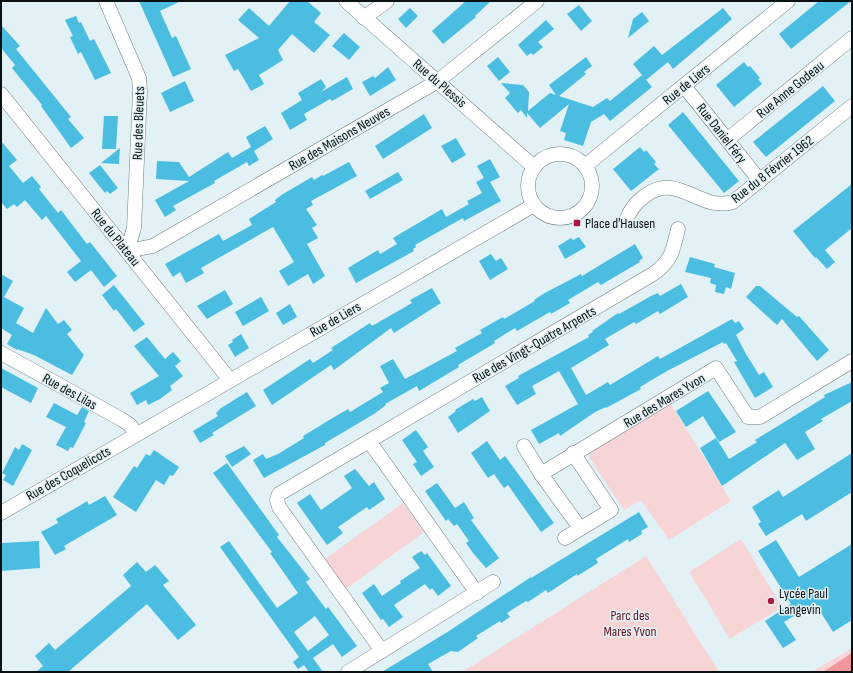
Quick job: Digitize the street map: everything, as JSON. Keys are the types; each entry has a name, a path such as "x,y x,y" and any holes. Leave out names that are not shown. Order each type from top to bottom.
{"street":[{"name":"Rue des Bleuets","path":"106,1 139,78 134,228 127,252"},
{"name":"Rue du Plessis","path":"346,1 534,167"},
{"path":"364,18 387,1"},
{"name":"Rue des Maisons Neuves","path":"127,252 153,246 438,81 537,1"},
{"name":"Rue de Liers","path":"585,166 788,1"},
{"name":"Rue Anne Godeau","path":"727,140 852,38"},
{"name":"Rue Daniel Féry","path":"684,86 760,181"},
{"name":"Rue du Plateau","path":"1,94 230,380"},
{"name":"Rue du 8 Février 1962","path":"627,218 631,209 638,201 657,189 674,188 711,204 724,205 733,202 852,106"},
{"path":"565,154 576,159 585,166 589,174 592,191 584,207 568,217 549,216 541,212 534,205 528,190 530,174 534,167 543,159 554,155 565,154"},
{"name":"Rue de Liers","path":"136,433 534,205"},
{"name":"Rue des Vingt-Quatre Arpents","path":"382,651 279,507 277,500 279,494 653,274 663,267 671,256 678,228"},
{"name":"Rue des Lilas","path":"1,353 121,419 130,425 136,433"},
{"name":"Rue des Mares Yvon","path":"541,474 573,453 716,368 748,417 760,417 852,361"},
{"name":"Rue des Coquelicots","path":"1,513 136,433"},
{"path":"368,441 477,593"},
{"path":"524,446 541,474 580,528"},
{"path":"565,538 611,510 573,453"},
{"path":"348,672 493,582"}],"green space":[{"path":"670,403 731,501 669,540 641,500 624,510 589,457 591,452 597,448"},
{"path":"403,503 424,532 346,589 325,559"},
{"path":"741,539 782,607 730,639 689,572"},
{"name":"Parc des Mares Yvon","path":"646,556 719,672 462,672"},
{"path":"852,648 852,672 812,672"}],"shaded area":[{"path":"852,653 852,672 823,672"}],"building":[{"path":"139,1 181,1 160,11 172,38 176,36 191,69 173,77"},
{"path":"290,1 307,1 321,13 314,22 330,35 314,53 292,34 278,50 283,60 259,75 264,84 251,91 238,69 234,71 225,55 259,38 238,20 249,8 269,26"},
{"path":"466,1 491,1 475,16 476,17 443,44 432,31"},
{"path":"819,1 851,1 791,49 779,34"},
{"path":"579,5 592,21 581,31 567,14"},
{"path":"410,8 418,16 406,28 398,19"},
{"path":"723,8 732,19 673,69 668,62 646,80 633,64 654,46 662,55"},
{"path":"642,12 649,21 628,38 633,19"},
{"path":"76,16 79,23 81,22 90,41 94,39 111,73 95,80 81,52 78,54 70,37 73,36 65,20"},
{"path":"546,20 554,29 538,42 543,47 533,55 531,53 527,56 518,45"},
{"path":"1,25 20,46 16,49 71,117 68,119 84,138 71,148 41,106 42,105 12,68 15,65 1,48"},
{"path":"344,33 360,47 349,60 332,46"},
{"path":"498,57 510,72 499,81 487,66"},
{"path":"586,57 592,66 584,72 586,74 559,96 593,107 607,98 610,101 642,75 652,87 610,121 604,114 591,122 583,146 564,140 566,133 560,131 569,104 540,128 527,113 527,118 521,110 518,113 505,98 510,93 501,83 523,85 529,92 528,111 550,93 556,95 549,85"},
{"path":"744,62 748,67 750,66 760,78 758,79 762,84 734,107 716,85"},
{"path":"388,67 396,80 370,96 362,82 373,76 375,78"},
{"path":"347,77 353,89 332,101 330,99 304,114 307,120 290,130 281,113 302,100 298,93 321,79 326,87 321,92"},
{"path":"185,81 194,101 170,112 161,93"},
{"path":"823,86 835,101 766,157 753,142"},
{"path":"683,112 739,181 724,193 668,125"},
{"path":"424,114 432,128 383,159 375,146"},
{"path":"104,116 118,116 116,149 102,149"},
{"path":"265,126 273,139 254,151 259,160 249,166 247,162 214,181 215,183 173,206 176,210 165,217 155,200 189,181 156,179 157,161 179,162 189,177 228,152 232,158 251,147 246,137"},
{"path":"456,138 466,155 452,163 441,146"},
{"path":"1,141 17,160 9,166 23,183 32,176 41,187 39,189 58,213 61,210 87,244 90,242 117,276 104,287 91,270 75,282 67,272 81,261 46,216 42,220 25,200 17,207 14,204 7,209 1,202"},
{"path":"640,147 644,152 646,150 656,162 654,164 659,169 631,191 613,169"},
{"path":"120,148 119,164 101,163"},
{"path":"490,159 500,177 490,182 501,201 464,221 463,218 415,245 416,247 413,249 414,251 356,283 348,268 378,250 380,254 397,244 393,238 442,209 446,217 469,204 467,201 482,193 476,182 484,178 477,166"},
{"path":"349,162 357,176 311,201 313,205 306,209 317,225 312,228 318,238 307,244 325,276 313,284 308,274 288,286 279,271 294,262 273,227 201,268 204,273 186,283 180,272 173,277 165,264 219,234 223,241 252,225 249,219 276,202 275,200 283,194 312,177 314,180"},
{"path":"100,165 118,188 110,194 107,191 105,193 89,173"},
{"path":"398,172 403,180 370,199 365,191"},
{"path":"852,184 852,228 825,250 835,262 827,269 816,257 815,258 793,231"},
{"path":"579,237 586,247 565,259 558,246 571,238 573,240"},
{"path":"635,244 643,258 639,261 640,262 601,285 598,282 568,300 570,303 551,314 550,312 517,331 515,328 494,341 495,343 458,365 459,367 419,391 417,386 385,404 386,405 374,414 325,443 325,445 264,478 253,460 263,454 266,459 278,454 304,438 303,436 331,419 348,409 350,412 383,392 380,388 389,383 380,366 393,359 405,379 457,351 455,348 482,333 480,330 503,317 504,319 535,301 534,300 543,294 581,274 582,276"},
{"path":"491,254 496,261 501,258 508,269 490,280 479,261"},
{"path":"690,257 715,264 714,267 735,273 731,289 726,287 724,294 715,292 716,285 710,283 711,278 685,272"},
{"path":"1,274 13,281 4,297 24,308 16,323 33,333 46,308 58,324 64,320 72,330 67,334 84,355 72,375 34,355 17,350 7,344 12,335 1,328"},
{"path":"681,284 688,297 660,314 658,311 636,324 634,322 605,339 609,345 571,368 586,395 608,382 610,385 658,356 660,359 732,319 735,323 739,321 744,329 736,335 746,354 759,375 764,372 773,387 755,398 734,362 737,361 726,343 724,344 723,342 667,371 640,387 641,389 606,408 595,412 560,436 559,433 539,444 531,430 578,404 559,371 532,386 536,394 517,405 505,386 519,378 518,376 589,337 588,335 593,332 592,331 618,313 619,314 658,293 660,296"},
{"path":"114,285 145,324 134,332 116,309 114,311 102,295"},
{"path":"756,286 760,286 797,317 799,316 829,350 817,361 782,319 777,325 746,297"},
{"path":"432,288 441,303 394,333 391,328 334,370 331,365 272,405 263,390 310,359 313,363 333,350 331,348 370,323 372,326 412,303 410,300"},
{"path":"225,290 233,304 207,319 197,306"},
{"path":"261,297 269,311 243,326 235,312"},
{"path":"290,304 297,317 283,325 276,313"},
{"path":"241,334 249,348 235,357 228,345 233,342 232,340"},
{"path":"147,337 165,359 173,352 181,361 175,366 183,376 170,386 172,390 160,399 148,405 146,400 137,405 130,393 159,376 134,346"},
{"path":"1,368 38,388 31,403 1,387"},
{"path":"852,382 852,401 821,419 823,421 805,432 815,449 797,460 785,443 722,486 700,448 716,438 729,459 757,442 755,440 825,397 824,395"},
{"path":"708,391 736,432 719,442 703,416 686,427 676,411"},
{"path":"247,392 256,406 212,433 214,435 200,443 193,431 218,416 216,413 221,408"},
{"path":"482,397 490,411 458,433 448,417 456,411 455,410 473,399 475,401"},
{"path":"54,403 77,415 82,407 89,411 84,422 86,423 73,448 70,447 68,451 56,445 66,427 46,417"},
{"path":"416,430 428,447 423,451 434,467 421,476 413,464 417,462 402,440"},
{"path":"487,441 500,460 505,456 554,523 541,532 508,485 504,488 494,474 488,478 471,453"},
{"path":"22,444 32,450 13,486 3,480 6,475 2,473 15,447 19,450"},
{"path":"244,446 251,454 232,467 225,456"},
{"path":"154,450 179,467 173,476 170,475 164,485 156,480 136,512 113,497 134,466 137,468 146,454 150,456"},
{"path":"852,453 852,492 806,521 802,514 766,536 758,524 761,522 752,507 779,490 783,497"},
{"path":"227,463 279,535 277,537 310,579 306,582 326,609 328,607 357,646 342,657 333,644 313,658 323,672 309,672 304,665 298,669 293,662 299,657 220,547 229,541 277,608 298,593 270,553 272,552 213,473","holes":["315,616 329,635 308,651 294,632"]},
{"path":"355,469 369,486 374,482 385,499 369,510 367,507 338,527 343,533 327,545 297,503 310,494 321,510 352,488 344,476"},
{"path":"437,483 455,508 464,502 474,518 471,520 499,558 486,568 466,543 469,541 457,524 454,526 448,519 446,521 425,491"},
{"path":"105,496 117,515 64,546 66,549 55,555 41,532 58,523 56,519 87,501 89,505"},
{"path":"639,512 648,527 641,531 642,534 629,542 628,539 596,559 598,563 577,576 577,574 548,593 546,590 507,613 510,617 501,623 500,621 476,636 478,638 458,652 451,651 428,664 433,672 382,672 449,631 531,577"},
{"path":"776,540 799,577 852,544 852,620 833,632 815,603 784,622 796,640 783,648 765,621 791,604 758,551"},
{"path":"39,541 40,568 1,571 2,543"},
{"path":"421,551 425,555 427,553 451,586 438,596 432,588 430,590 425,584 394,605 403,617 389,627 383,619 381,620 362,593 374,584 382,596 401,583 400,581 420,568 412,557"},
{"path":"137,562 146,572 155,565 169,581 163,585 196,625 178,640 147,604 68,672 36,672 43,666 35,656 49,643 55,650 131,586 123,575"}],"place":[{"name":"Place d'Hausen","path":"577,223"},
{"name":"Lycée Paul Langevin","path":"771,601"}]}
